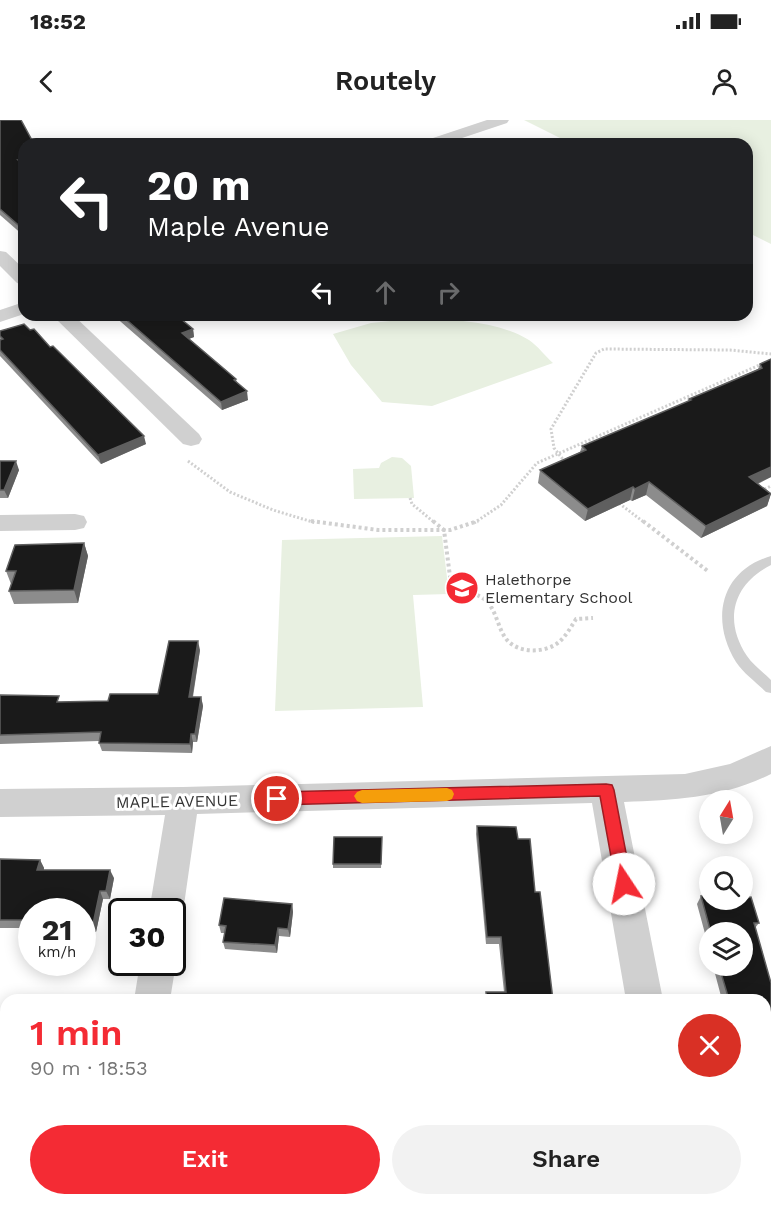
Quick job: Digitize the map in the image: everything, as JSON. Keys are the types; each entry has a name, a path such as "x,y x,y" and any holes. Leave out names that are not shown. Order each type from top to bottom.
{"street":[{"path":"447,138 502,120"},
{"path":"0,256 18,273"},
{"path":"0,316 18,310"},
{"path":"68,321 191,439"},
{"path":"0,523 75,522"},
{"name":"MAPLE AVENUE","path":"0,803 183,801 685,787 722,781 753,770 771,759"},
{"path":"606,790 644,994"},
{"path":"168,898 183,801"},
{"path":"153,994 156,976"}],"lane":[{"path":"771,560 746,574 730,594 727,609 729,625 740,656 771,688"}],"path":[{"path":"573,468 555,454 551,442 551,429 596,353 604,350 730,350 771,354"},
{"path":"187,460 230,492 273,510 316,523 378,530 444,530 477,522 501,505 537,463 771,360"},
{"path":"764,499 757,494 771,486"},
{"path":"610,496 709,572"},
{"path":"410,498 412,504 444,530 452,592 480,596 487,602 507,641 518,648 535,650 551,647 558,643 576,619 593,618"}],"green space":[{"path":"524,120 771,120 771,244 753,235 753,138 560,138"},
{"path":"457,321 490,325 529,340 553,363 432,406 382,402 351,365 333,334 371,323"},
{"path":"392,457 402,458 411,466 414,498 354,499 353,469 379,468 381,463"},
{"path":"442,536 449,594 413,595 423,707 275,711 282,540"}],"building":[{"path":"0,120 21,120 31,138 18,138 18,225 0,209"},
{"path":"128,321 183,321 193,329 182,333 247,391 221,402"},
{"path":"24,324 30,330 34,329 50,347 53,346 144,436 98,455 0,350 0,340 3,339 0,331"},
{"path":"771,359 771,467 749,477 771,494 706,526 649,482 635,489 633,487 588,509 540,470 586,450 582,446 762,368 760,364"},
{"path":"0,461 16,461 4,490 0,490"},
{"path":"84,543 74,590 9,591 16,571 6,571 15,545"},
{"path":"169,641 198,641 189,697 201,697 195,734 191,734 190,744 99,743 101,732 0,735 0,695 59,696 57,702 108,701 110,694 158,694"},
{"path":"477,826 516,827 518,839 530,839 535,892 540,892 552,994 486,994 486,992 506,992 501,937 487,937"},
{"path":"334,837 382,837 381,864 333,864"},
{"path":"0,859 40,860 37,870 110,870 106,891 100,891 96,910 96,898 18,898 18,920 0,920"},
{"path":"224,898 292,904 288,929 278,928 275,945 223,942 226,926 219,925"},
{"path":"753,904 759,923 754,923 771,983 771,994 727,994 722,976 753,976 753,922 708,922 705,910 753,910"}],"slow traffic":[{"path":"362,796 447,794"}],"place":[{"name":"Halethorpe Elementary School","path":"462,588"}],"route":[{"path":"277,799 606,790 624,884"}]}
